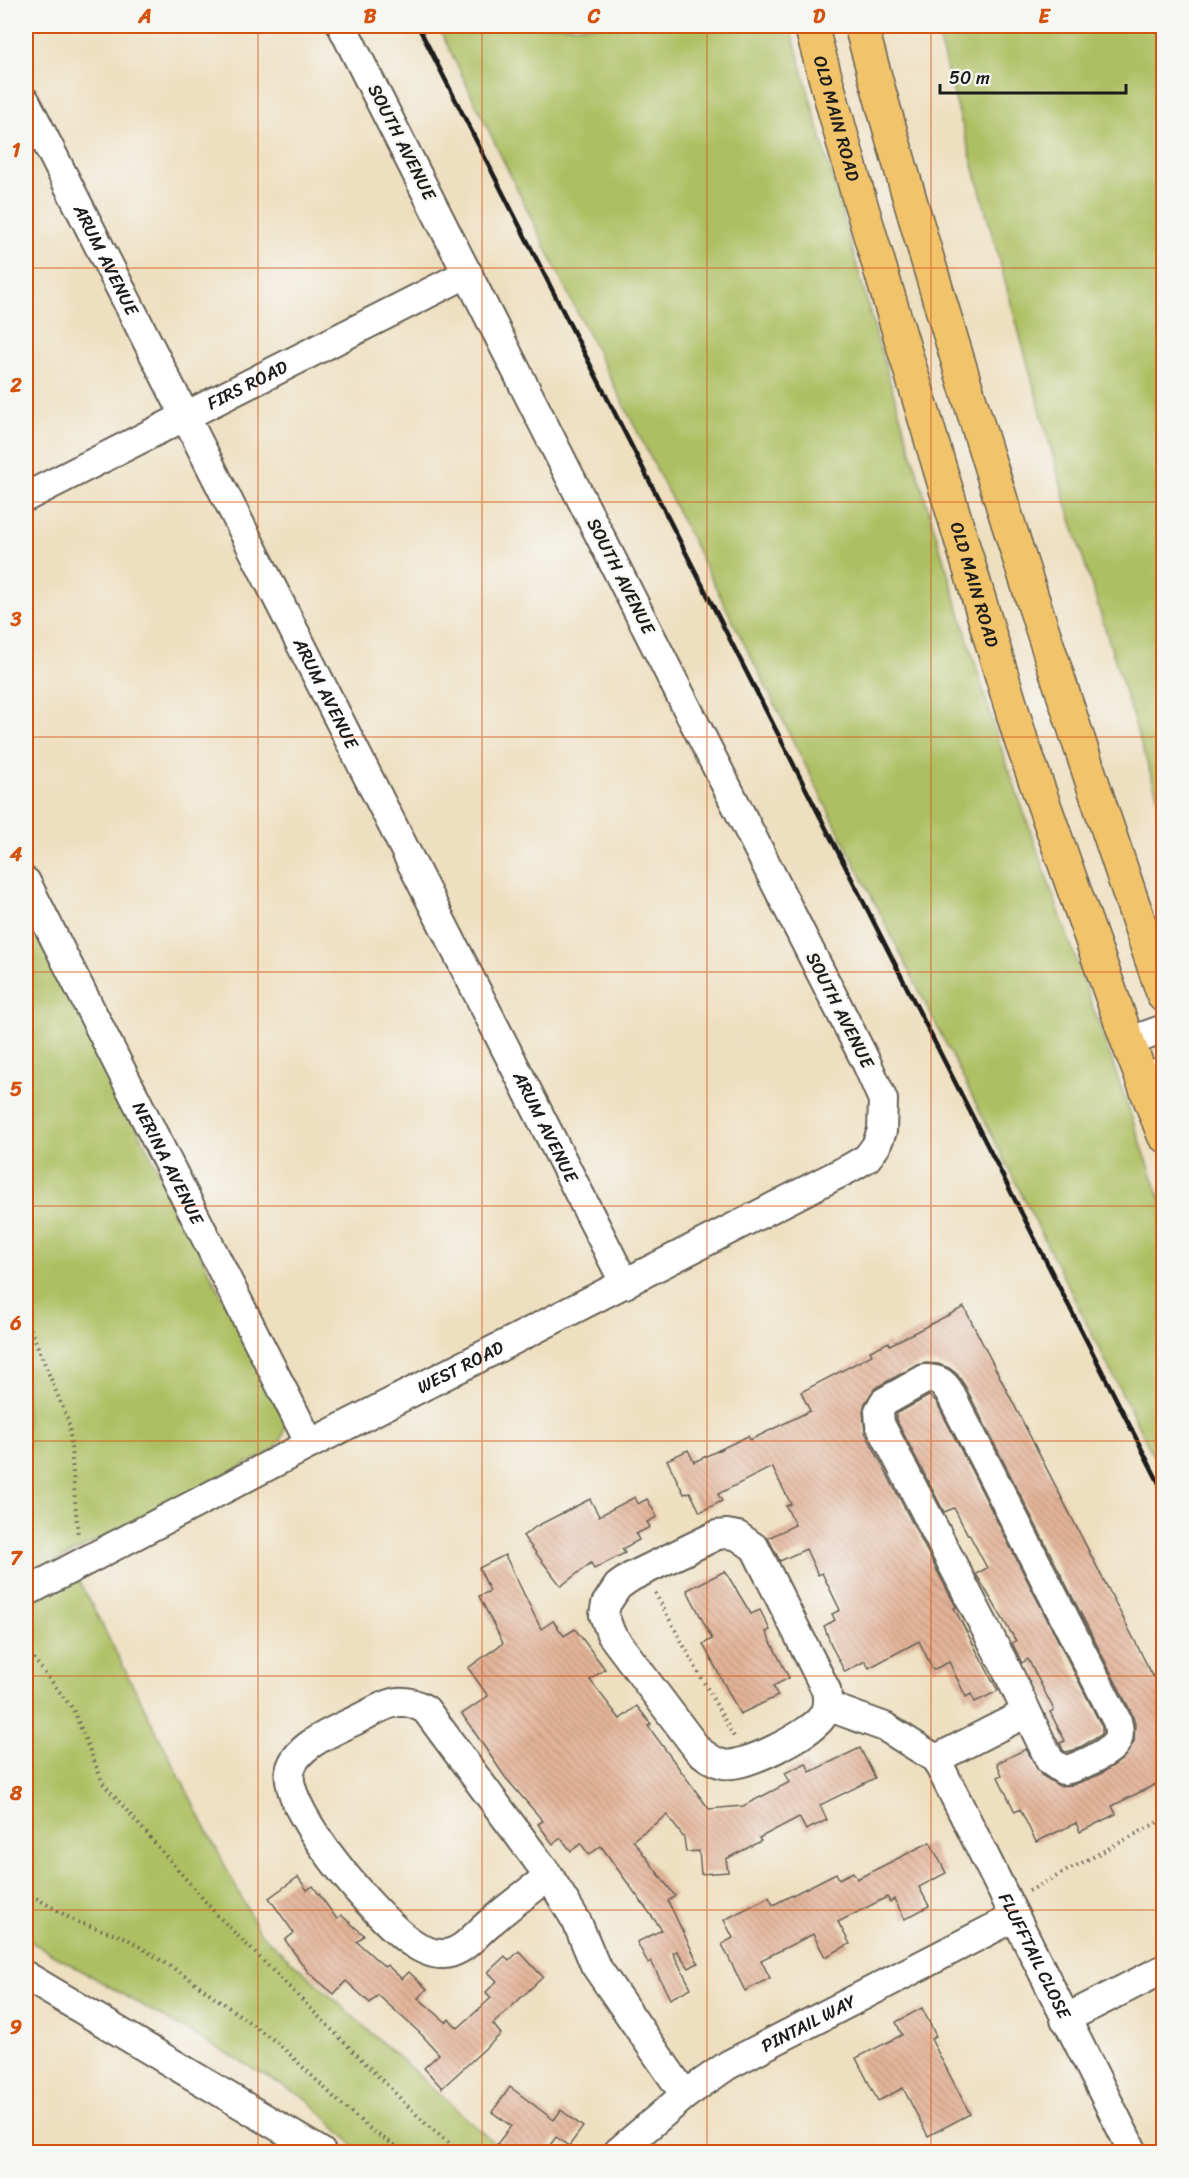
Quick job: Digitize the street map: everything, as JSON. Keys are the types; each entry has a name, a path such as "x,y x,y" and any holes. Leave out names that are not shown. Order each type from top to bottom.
{"main road":[{"name":"OLD MAIN ROAD","path":"811,26 856,188 1021,740 1128,1042 1151,1068 1164,1135"},
{"path":"861,26 900,170 1066,706 1164,996"}],"street":[{"name":"SOUTH AVENUE","path":"342,26 867,1064 883,1100 882,1131"},
{"name":"ARUM AVENUE","path":"26,102 625,1284"},
{"name":"FIRS ROAD","path":"26,497 468,273"},
{"name":"NERINA AVENUE","path":"26,882 310,1444"},
{"path":"1128,1042 1164,1029"},
{"name":"WEST ROAD","path":"26,1592 850,1168 867,1158 876,1146 882,1131"},
{"path":"926,1379 939,1380 950,1393 1117,1721 1119,1737 1116,1744 1109,1750 1073,1768 1064,1770 1050,1761 1026,1713 1006,1668 880,1424 879,1411 884,1402 926,1379"},
{"path":"717,1535 738,1536 749,1542 761,1558 826,1690 827,1706 821,1719 803,1733 735,1765 723,1765 709,1759 698,1750 606,1625 604,1615 611,1595 618,1586 643,1571 717,1535"},
{"path":"549,1876 490,1922 462,1948 445,1954 426,1951 393,1928 349,1881 308,1825 291,1786 290,1772 297,1755 302,1749 334,1731 391,1703 402,1701 417,1704 426,1710 549,1876 577,1922 598,1971 685,2095"},
{"path":"827,1706 885,1727 936,1759 1026,1713"},
{"name":"FLUFFTAIL CLOSE","path":"936,1759 1133,2152"},
{"name":"PINTAIL WAY","path":"618,2152 685,2095 728,2065 1011,1910"},
{"path":"1065,2019 1164,1969"},
{"path":"26,1976 321,2152"}],"path":[{"path":"26,1318 69,1423 80,1565"},
{"path":"643,1571 747,1761"},
{"path":"26,1649 74,1709 103,1783 177,1869 217,1915 427,2125 460,2152"},
{"path":"1011,1910 1164,1819"},
{"path":"26,1892 75,1921 126,1938 189,1979 279,2044 358,2119 375,2133 406,2152"}],"green space":[{"path":"438,26 790,26 881,352 997,736 1163,1206 1163,1475 572,302"},
{"path":"935,26 1163,26 1163,814 1065,500"},
{"path":"26,909 285,1421 282,1438 272,1451 26,1577"},
{"path":"77,1576 259,1932 504,2152 360,2152 308,2100 26,1939 26,1603"}],"building":[{"path":"964,1307 1164,1698 1164,1780 1112,1806 1116,1814 1080,1832 1076,1823 1036,1842 1020,1809 1015,1812 998,1777 1002,1775 997,1763 1026,1749 1041,1775 1059,1786 1073,1785 1099,1775 1123,1759 1134,1742 1135,1724 1132,1714 957,1374 938,1364 917,1365 875,1388 865,1403 863,1412 865,1432 998,1691 975,1702 971,1694 966,1697 949,1662 933,1670 919,1641 869,1668 865,1661 845,1672 824,1626 835,1620 832,1614 840,1610 822,1573 818,1575 806,1549 780,1561 768,1538 795,1525 786,1506 791,1504 772,1467 718,1494 722,1501 700,1512 690,1492 684,1494 667,1460 688,1450 694,1462 748,1436 750,1440 810,1411 801,1392 872,1355 870,1351 889,1342 890,1345"},
{"path":"929,1396 936,1401 1102,1727 1101,1735 1077,1749 1066,1752 1063,1750 1060,1743 1065,1741 1050,1712 1054,1710 1028,1659 1022,1663 1012,1643 1016,1641 976,1574 987,1568 954,1508 944,1512 896,1419 896,1414"},
{"path":"635,1497 638,1504 647,1499 657,1517 647,1522 650,1527 636,1534 639,1540 622,1549 625,1553 594,1569 591,1563 561,1586 523,1536 537,1526 590,1499 599,1516"},
{"path":"505,1555 541,1629 553,1621 564,1636 575,1629 605,1669 590,1680 620,1719 637,1706 651,1724 648,1726 709,1809 743,1806 790,1782 785,1773 806,1763 810,1772 860,1748 875,1778 820,1805 827,1820 806,1830 799,1817 759,1838 761,1841 726,1859 728,1872 701,1874 699,1851 686,1852 684,1838 667,1815 633,1840 675,1896 668,1901 698,1963 689,1968 677,1951 673,1953 691,1988 670,1999 651,1961 648,1963 637,1942 662,1930 601,1846 589,1855 581,1844 571,1851 561,1838 553,1844 538,1824 543,1821 505,1777 462,1714 488,1696 468,1668 503,1643 479,1596 490,1591 479,1568"},
{"path":"725,1571 751,1614 760,1610 770,1630 766,1632 789,1678 773,1686 778,1696 740,1714 703,1644 712,1639 687,1590"},
{"path":"930,1842 946,1873 919,1887 929,1906 905,1919 894,1899 890,1902 887,1897 838,1922 850,1944 825,1957 813,1934 761,1960 770,1978 745,1991 722,1944 733,1938 724,1920 769,1897 773,1905 836,1873 839,1879 853,1872 857,1879"},
{"path":"298,1877 307,1890 313,1886 337,1919 341,1915 364,1935 357,1942 385,1967 387,1965 402,1979 409,1972 427,1989 418,1998 446,2022 449,2019 458,2028 491,1998 486,1992 497,1981 488,1972 505,1956 509,1961 519,1951 543,1977 493,2024 501,2034 442,2088 424,2068 439,2054 421,2034 378,1995 370,2003 346,1981 334,1994 308,1972 285,1940 294,1933 269,1898"},
{"path":"922,2008 936,2036 931,2039 970,2114 928,2136 903,2088 878,2101 856,2058 902,2035 896,2022"},
{"path":"510,2087 554,2120 561,2110 583,2127 569,2146 556,2137 545,2152 508,2152 497,2144 511,2126 492,2112"}],"railway":[{"path":"418,26 1164,1493"}]}
